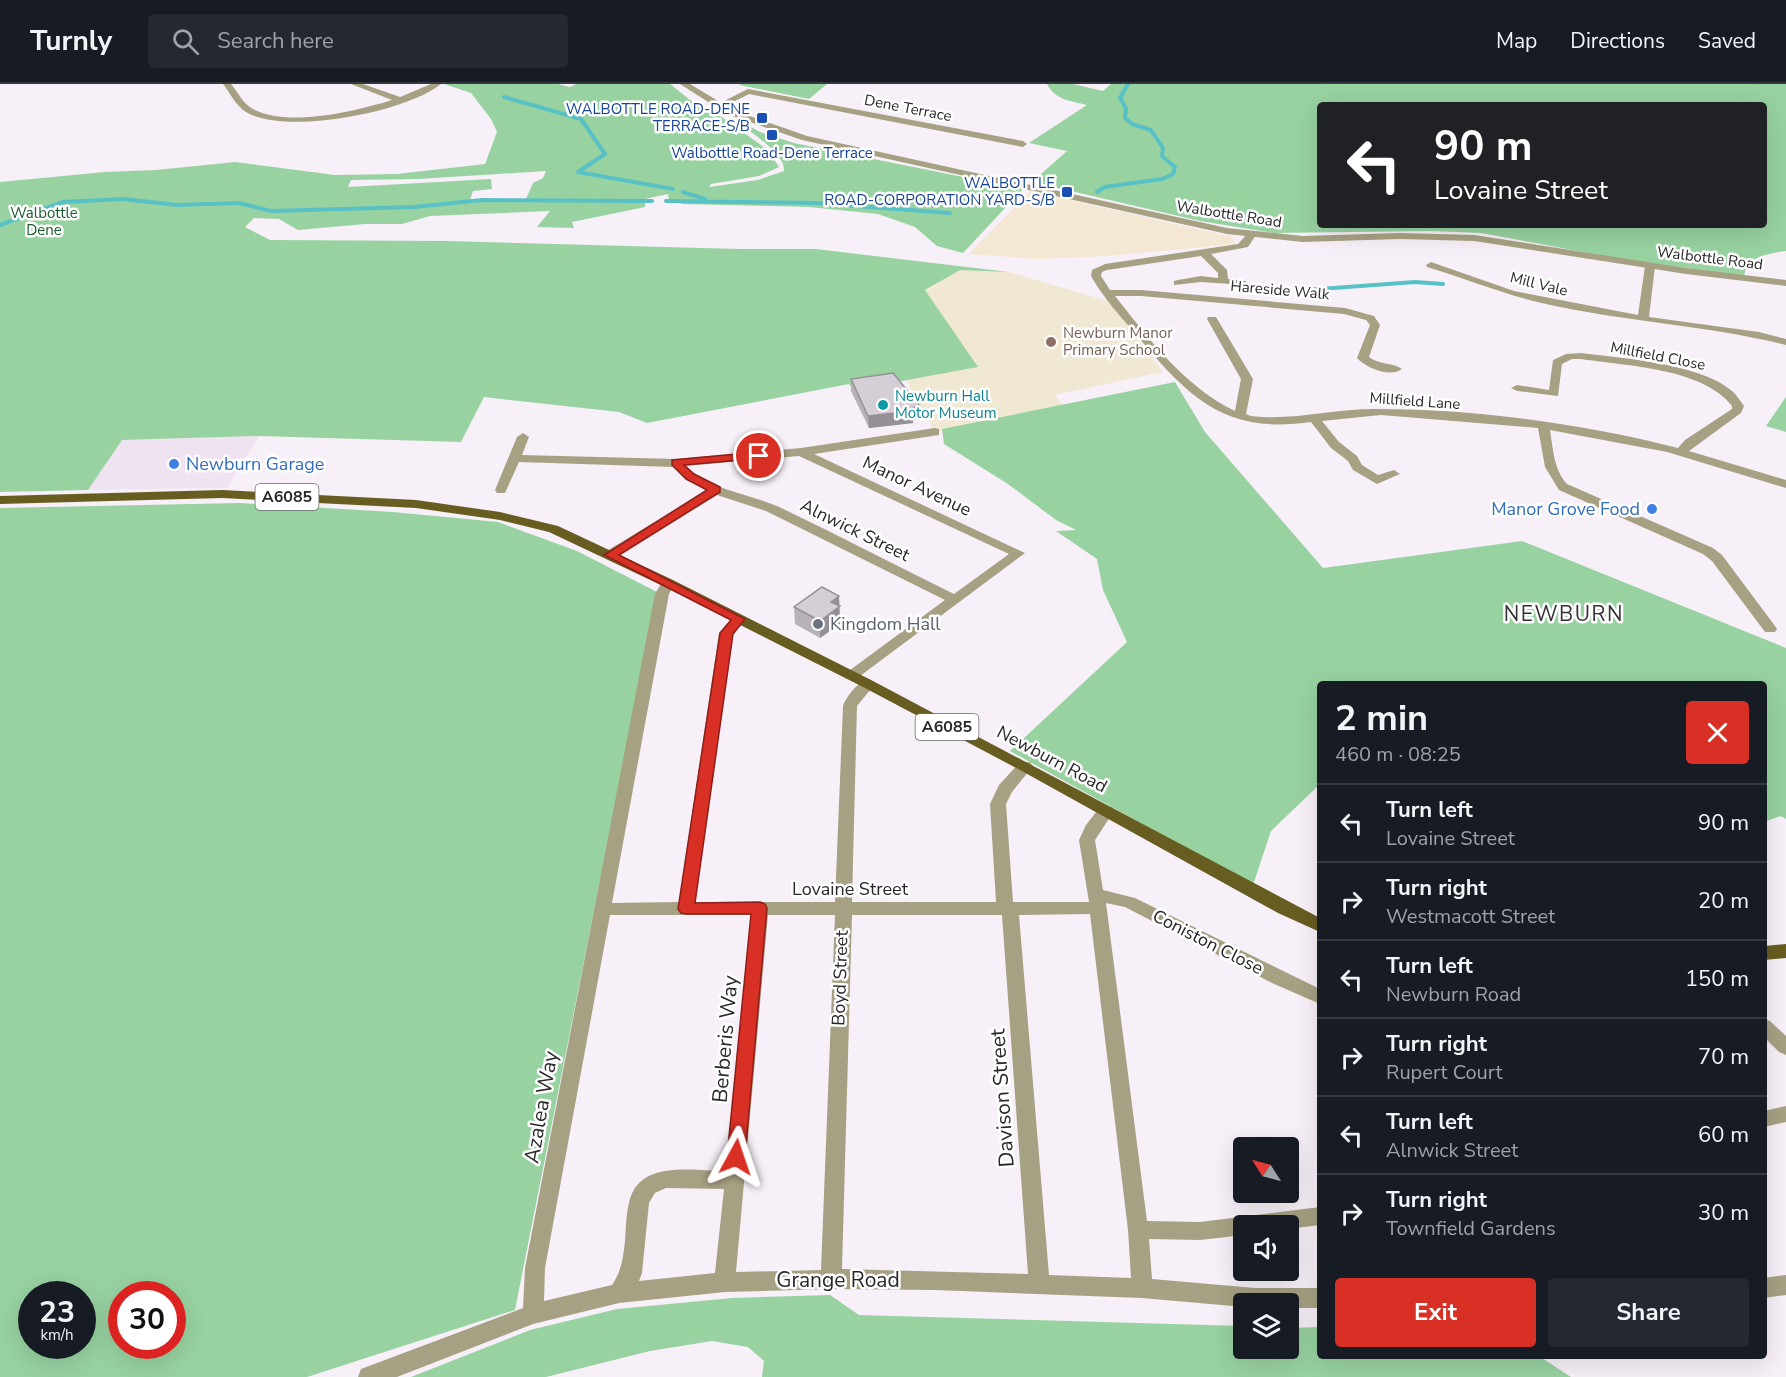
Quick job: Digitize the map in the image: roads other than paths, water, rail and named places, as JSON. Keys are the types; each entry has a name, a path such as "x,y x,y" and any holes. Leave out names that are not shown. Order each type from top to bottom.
{"main road":[{"name":"Newburn Road","path":"0,500 222,494 416,504 500,516 553,529 668,583 868,684 1025,766 1284,908 1317,923"},
{"path":"1767,953 1786,951"}],"street":[{"path":"227,84 249,111 277,118 307,120 372,108 399,100 437,84"},
{"path":"355,84 399,100"},
{"name":"Walbottle Road","path":"684,84 730,112 805,138 1204,227 1251,235 1304,239 1400,236 1474,238 1650,266 1786,283"},
{"name":"Dene Terrace","path":"720,105 748,91 1023,144"},
{"path":"1203,252 1240,247 1245,245 1251,235"},
{"path":"1203,252 1223,272 1223,281"},
{"name":"Millfield Lane","path":"1203,252 1105,267 1097,270 1096,276 1107,293 1175,374 1220,408 1240,416 1288,421 1378,412 1544,426 1596,433 1681,452 1786,484"},
{"name":"Mill Vale","path":"1431,265 1460,272 1484,285 1518,296 1559,305 1759,335 1786,342"},
{"path":"1643,319 1650,266"},
{"path":"1178,283 1201,279 1242,283"},
{"name":"Hareside Walk","path":"1107,293 1141,293 1345,311 1370,318 1375,325 1364,358 1374,366 1396,369"},
{"path":"1212,319 1246,379 1240,416"},
{"name":"Millfield Close","path":"1517,387 1554,394 1557,362 1570,356 1700,378 1722,387 1735,399 1738,406 1737,411 1689,442 1681,452"},
{"path":"1315,419 1330,440 1353,459 1357,467 1377,480 1394,474"},
{"path":"1544,426 1551,468 1557,482 1563,487 1708,551 1717,558 1770,629"},
{"path":"514,458 676,463 801,452 935,432"},
{"path":"501,490 523,437"},
{"name":"Manor Avenue","path":"801,452 1018,553 956,600"},
{"name":"Alnwick Street","path":"676,463 690,477 716,490 770,508 956,600"},
{"path":"610,555 716,490"},
{"name":"Azalea Way","path":"533,1314 535,1268 662,594 668,583"},
{"path":"851,676 956,600"},
{"path":"686,909 726,633 739,619"},
{"name":"Boyd Street","path":"831,1279 850,706 853,699 868,684"},
{"name":"Davison Street","path":"1025,766 1005,789 998,804 1039,1283"},
{"path":"1106,811 1092,829 1087,840 1138,1230 1142,1288"},
{"name":"Lovaine Street","path":"602,909 1008,909 1096,901"},
{"name":"Coniston Close","path":"1096,901 1129,902 1317,996"},
{"name":"Berberis Way","path":"725,1282 760,908"},
{"path":"1767,1029 1786,1047"},
{"path":"619,1293 632,1273 639,1203 647,1186 666,1179 734,1180"},
{"path":"1299,1219 1317,1216"},
{"path":"1138,1230 1190,1232 1233,1227"},
{"name":"Grange Road","path":"369,1377 533,1314 619,1293 725,1282 831,1279 1039,1283 1142,1288 1255,1298 1317,1298"},
{"path":"1767,1288 1786,1285"}],"waterway":[{"path":"1097,192 1105,187 1162,179 1173,174 1175,167 1162,156 1163,148 1151,130 1132,124 1125,118 1126,108 1120,98 1128,84"},
{"path":"504,97 581,119 605,154 578,172 673,189"},
{"path":"683,192 705,199"},
{"path":"0,225 63,202 123,199 177,205 239,203 271,211 414,207 482,200 652,201"},
{"path":"666,201 816,203 950,213"},
{"path":"1306,290 1415,282 1443,284"}],"place":[{"name":"WALBOTTLE ROAD-DENE TERRACE-S/B","path":"762,118"},
{"name":"Walbottle Road-Dene Terrace","path":"772,135"},
{"name":"WALBOTTLE ROAD-CORPORATION YARD-S/B","path":"1067,192"},
{"name":"Newburn Manor Primary School","path":"1051,342"},
{"name":"Newburn Hall Motor Museum","path":"883,405"},
{"name":"Newburn Garage","path":"174,464"},
{"name":"Manor Grove Food","path":"1652,509"},
{"name":"Kingdom Hall","path":"818,624"}],"district":[{"name":"NEWBURN","path":"1564,614"}],"park label":[{"name":"Walbottle Dene","path":"44,222"}]}
